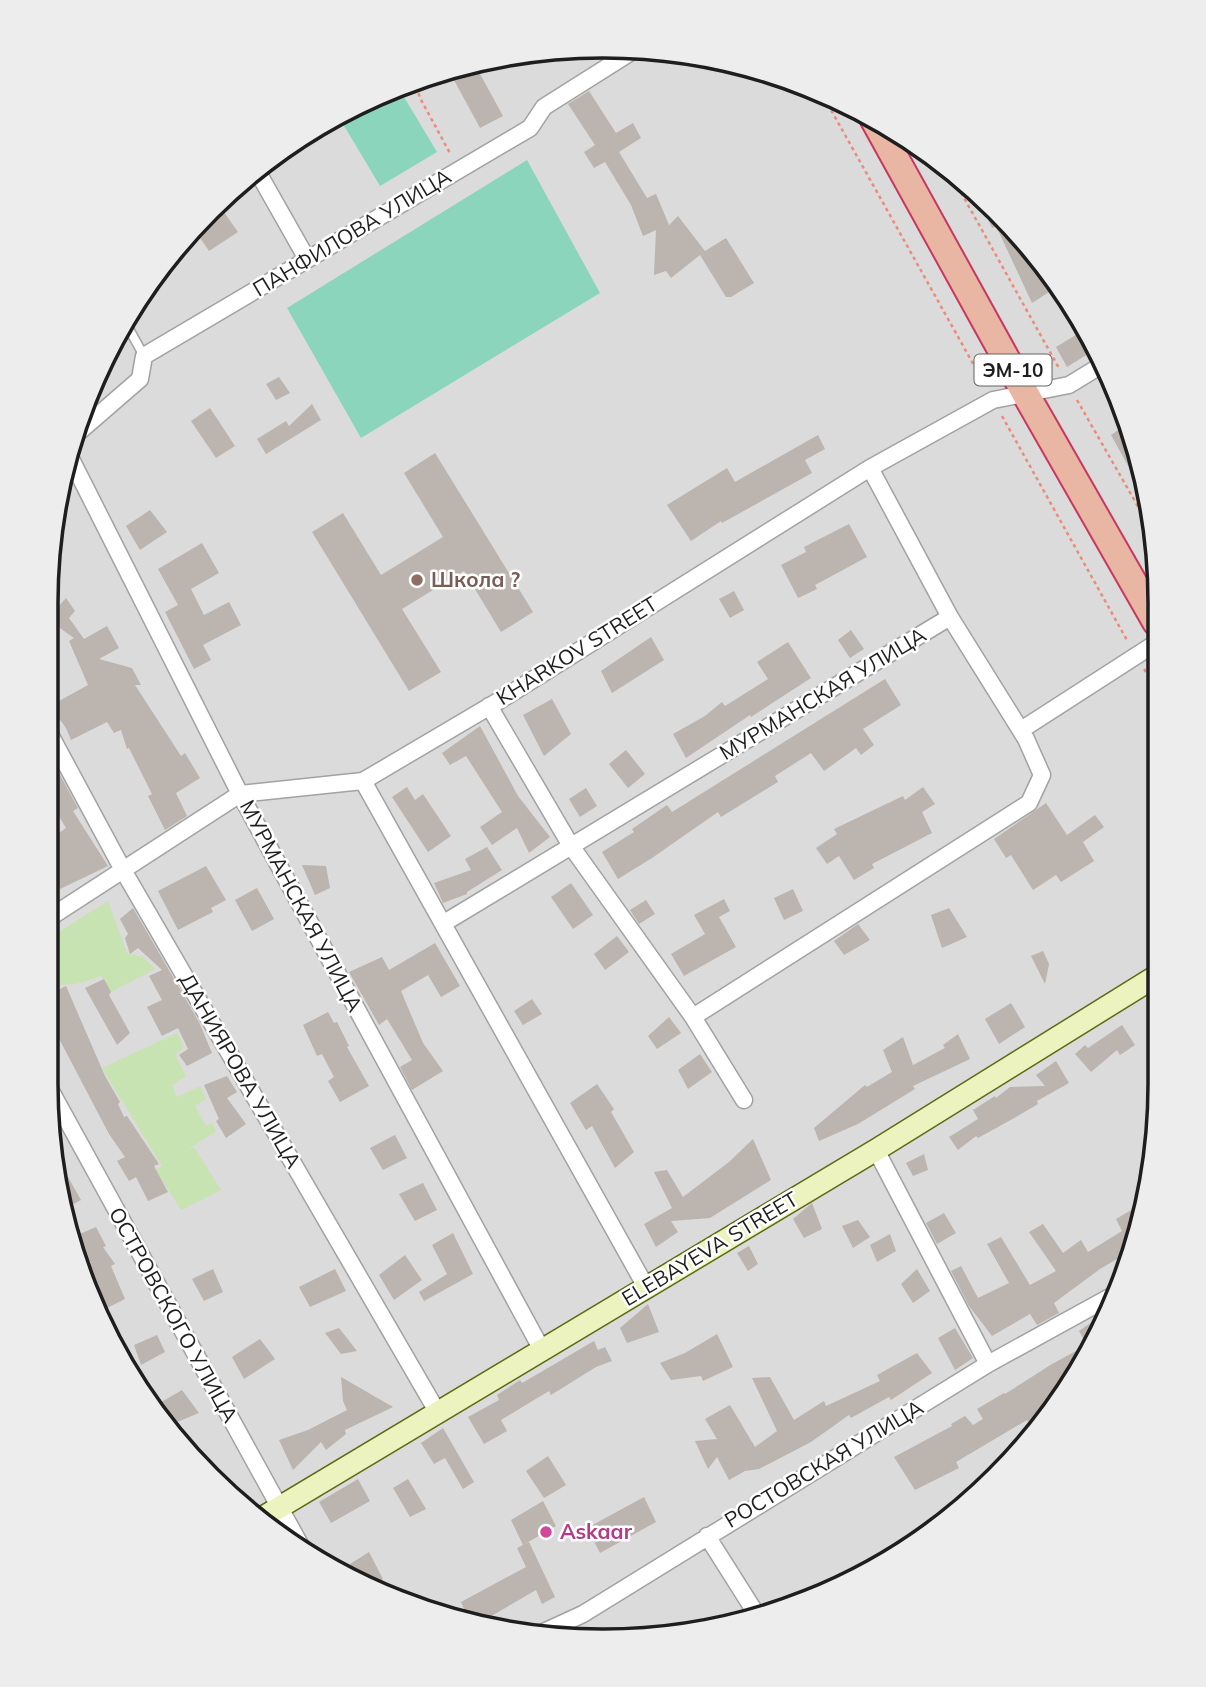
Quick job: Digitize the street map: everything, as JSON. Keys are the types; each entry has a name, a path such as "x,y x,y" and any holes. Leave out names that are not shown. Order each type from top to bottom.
{"highway":[{"name":"ЭМ-10","path":"883,136 1025,393 1148,608"}],"main road":[{"name":"ELEBAYEVA STREET","path":"268,1515 876,1150 1148,981"}],"street":[{"name":"ПАНФИЛОВА УЛИЦА","path":"144,356 530,128 544,107 621,58"},
{"path":"261,178 307,259"},
{"path":"88,424 140,380 144,356"},
{"name":"KHARKOV STREET","path":"58,912 240,794 363,781 489,706 870,468 993,400 1069,386 1095,369"},
{"name":"МУРМАНСКАЯ УЛИЦА","path":"75,467 240,794 542,1350"},
{"path":"693,1017 1030,803 1042,775 1021,730 950,617 870,468"},
{"name":"МУРМАНСКАЯ УЛИЦА","path":"444,923 950,617"},
{"path":"1021,730 1148,648"},
{"path":"489,706 570,846 693,1017 744,1100"},
{"name":"ДАНИЯРОВА УЛИЦА","path":"58,749 123,870 438,1413"},
{"path":"363,781 646,1287"},
{"name":"ОСТРОВСКОГО УЛИЦА","path":"59,1105 292,1532"},
{"path":"876,1150 988,1364"},
{"name":"РОСТОВСКАЯ УЛИЦА","path":"555,1627 583,1614 988,1364 1104,1300"},
{"path":"707,1536 753,1608"}],"lane":[{"path":"130,331 144,356"}],"path":[{"path":"418,91 458,170"},
{"path":"960,190 1140,511"}],"shaded area":[{"path":"603,58 674,62 709,68 744,76 812,99 876,131 906,150 935,170 989,217 1036,271 1075,330 1107,394 1130,462 1138,497 1144,532 1148,603 1148,1084 1144,1155 1138,1190 1130,1225 1107,1293 1075,1357 1056,1387 1036,1416 989,1470 935,1517 876,1556 812,1588 744,1611 709,1619 639,1628 532,1625 462,1611 394,1588 330,1556 271,1517 217,1470 170,1416 131,1357 99,1293 76,1225 62,1155 59,1120 58,603 62,532 68,497 76,462 99,394 131,330 170,271 217,217 271,170 300,150 330,131 394,99 462,76 497,68 532,62"}],"green space":[{"path":"403,96 437,152 380,186 343,124"},
{"path":"527,160 600,293 361,438 287,308"},
{"path":"108,901 127,953 143,957 155,969 111,992 101,976 76,984 58,985 58,932"},
{"path":"177,1033 184,1047 175,1055 186,1076 172,1085 177,1097 200,1086 206,1099 195,1106 206,1126 212,1123 216,1131 182,1154 194,1147 221,1190 181,1210 156,1170 162,1166 102,1068"}],"building":[{"path":"479,72 503,116 480,128 453,79"},
{"path":"589,91 616,133 633,123 641,138 619,152 647,198 656,194 669,225 678,216 705,251 726,238 754,283 731,297 726,297 700,255 671,278 666,271 654,275 656,230 643,236 631,205 605,162 594,168 584,152 595,145 568,104"},
{"path":"223,211 238,232 209,251 199,236"},
{"path":"985,214 1013,243 1050,291 1032,303 996,226 992,228"},
{"path":"1077,334 1088,354 1067,367 1056,347"},
{"path":"279,377 290,393 276,400 266,384"},
{"path":"312,404 321,420 266,454 257,439 286,421 289,426"},
{"path":"210,408 235,446 216,458 191,421"},
{"path":"1119,429 1132,473 1132,473 1111,435"},
{"path":"818,435 825,449 805,460 812,473 722,523 721,521 691,541 667,505 727,468 735,482"},
{"path":"435,453 533,612 501,632 464,571 402,609 441,672 409,691 312,532 343,513 381,575 443,537 404,473"},
{"path":"150,510 167,532 140,550 126,526"},
{"path":"849,524 867,557 815,585 817,589 798,598 781,565 806,552 804,547"},
{"path":"202,543 219,573 191,589 204,615 229,602 241,625 203,645 211,660 194,669 165,612 178,605 158,569"},
{"path":"734,591 744,610 730,618 719,599"},
{"path":"66,598 75,611 69,618 84,639 107,626 119,648 99,659 132,668 141,685 135,685 181,756 185,753 200,778 176,793 187,816 165,830 148,796 152,794 129,748 127,749 121,730 114,733 107,722 71,740 58,717 58,702 88,685 69,641 74,638 58,627 58,607"},
{"path":"851,630 864,649 850,658 838,640"},
{"path":"651,637 664,660 612,693 601,671"},
{"path":"788,642 811,678 686,758 673,734 705,716 722,702 725,706 768,679 757,662"},
{"path":"885,679 901,705 863,729 874,745 861,755 856,748 824,771 811,753 775,776 778,782 721,817 718,812 618,879 602,852 634,832 632,829 667,805 672,812"},
{"path":"552,699 571,734 544,756 523,715"},
{"path":"480,726 518,796 550,837 529,853 517,828 492,845 480,827 502,812 466,756 450,765 442,753"},
{"path":"626,750 645,774 628,788 609,764"},
{"path":"58,771 78,808 73,811 108,866 60,889 58,834 66,828 58,815"},
{"path":"407,787 415,800 423,794 451,836 428,852 392,797"},
{"path":"923,787 935,804 922,812 932,833 872,864 874,868 854,880 839,856 827,864 816,848 837,834 834,829 903,796 905,800"},
{"path":"586,788 597,806 580,817 569,799"},
{"path":"1046,803 1067,835 1095,815 1104,827 1083,842 1094,861 1061,882 1056,875 1033,890 1011,855 1006,858 994,839"},
{"path":"487,847 502,870 467,894 443,903 434,883 471,870 465,859"},
{"path":"302,865 326,866 330,888 315,895"},
{"path":"206,866 226,900 211,908 213,912 178,930 158,891"},
{"path":"571,883 593,915 573,929 551,897"},
{"path":"257,888 274,919 252,931 235,900"},
{"path":"793,889 803,911 784,920 774,898"},
{"path":"724,899 730,911 719,917 736,947 684,976 671,954 705,934 694,915"},
{"path":"646,900 655,914 639,924 630,910"},
{"path":"133,908 199,1022 212,1053 187,1066 179,1055 188,1049 178,1028 162,1036 147,1007 162,1000 149,976 162,970 138,948 130,954 125,938 128,934 120,919"},
{"path":"949,908 967,937 942,948 931,915"},
{"path":"858,924 870,940 844,955 834,941"},
{"path":"617,936 629,952 605,970 594,954"},
{"path":"435,943 460,986 441,997 428,975 401,991 423,1043 443,1071 412,1090 400,1067 412,1060 387,1019 379,1025 349,972 382,957 389,970"},
{"path":"1043,951 1049,964 1045,984 1031,956"},
{"path":"104,979 111,992 109,995 130,1033 117,1045 85,988"},
{"path":"66,986 105,1076 120,1102 118,1104 124,1117 127,1116 159,1164 154,1166 168,1192 148,1201 136,1177 129,1181 117,1161 125,1157 109,1134 58,1037 58,990"},
{"path":"532,999 542,1014 523,1025 514,1011"},
{"path":"1011,1003 1025,1027 999,1044 985,1019"},
{"path":"328,1012 334,1023 337,1022 349,1046 347,1047 369,1086 340,1102 328,1081 334,1077 322,1054 317,1056 303,1025"},
{"path":"669,1017 681,1033 657,1049 648,1036"},
{"path":"1122,1025 1135,1045 1120,1055 1117,1050 1091,1072 1075,1054 1085,1045 1088,1048"},
{"path":"958,1034 970,1059 913,1086 915,1089 858,1124 819,1141 814,1128 865,1085 867,1087 892,1072 883,1050 903,1037 913,1065 945,1048 943,1045"},
{"path":"700,1054 712,1072 688,1089 678,1070"},
{"path":"1056,1061 1069,1083 1037,1101 1038,1104 1016,1117 978,1138 976,1136 958,1150 949,1137 978,1119 973,1110 1010,1087 1045,1086 1036,1075"},
{"path":"227,1076 237,1092 227,1098 246,1124 226,1138 216,1121 219,1119 204,1085"},
{"path":"597,1084 614,1109 611,1112 634,1152 615,1168 592,1126 586,1130 570,1103"},
{"path":"395,1135 407,1158 383,1170 370,1148"},
{"path":"753,1139 771,1180 710,1218 671,1221 678,1232 656,1247 644,1224 672,1208 654,1172 667,1170 683,1197 729,1162"},
{"path":"924,1154 928,1170 913,1176 906,1163"},
{"path":"65,1171 81,1200 71,1205"},
{"path":"423,1183 437,1210 415,1221 399,1194"},
{"path":"812,1203 822,1229 804,1238 793,1219"},
{"path":"1133,1209 1119,1258 1054,1303 1059,1313 1037,1325 1030,1314 992,1336 969,1306 951,1271 961,1266 978,1298 1009,1283 987,1244 1001,1237 1030,1285 1056,1271 1029,1232 1043,1224 1063,1253 1081,1240 1088,1252 1122,1231 1116,1219"},
{"path":"944,1213 956,1233 937,1244 926,1223"},
{"path":"858,1220 870,1237 853,1248 842,1226"},
{"path":"96,1227 106,1246 103,1247 115,1264 111,1266 125,1299 106,1308 79,1234"},
{"path":"453,1233 473,1274 424,1301 419,1292 447,1274 432,1245"},
{"path":"890,1234 896,1251 877,1262 870,1245"},
{"path":"749,1246 758,1264 748,1271 737,1253"},
{"path":"405,1255 422,1280 394,1300 379,1275"},
{"path":"213,1269 223,1292 204,1301 192,1279"},
{"path":"335,1269 346,1291 310,1307 299,1287"},
{"path":"917,1269 930,1291 913,1303 901,1284"},
{"path":"648,1304 659,1332 627,1343 620,1328"},
{"path":"1094,1320 1084,1340 1079,1331"},
{"path":"339,1328 357,1351 341,1354 325,1333"},
{"path":"955,1328 973,1358 955,1370 938,1338"},
{"path":"717,1334 733,1367 703,1381 701,1376 671,1380 660,1363 685,1353"},
{"path":"157,1335 165,1352 141,1365 134,1345"},
{"path":"260,1339 275,1359 244,1379 232,1357"},
{"path":"594,1341 598,1350 605,1347 612,1361 596,1367 551,1395 549,1391 501,1420 507,1431 484,1444 468,1417 499,1400 497,1395 520,1380 522,1383"},
{"path":"1079,1349 1032,1421 1029,1423 1027,1420 956,1462 959,1468 915,1490 894,1457 952,1426 951,1424 965,1416 973,1425 983,1419 977,1409"},
{"path":"917,1353 932,1373 891,1400 889,1397 851,1418 849,1415 811,1442 759,1469 745,1471 729,1480 717,1457 708,1469 695,1441 717,1439 705,1419 730,1405 755,1447 777,1431 752,1378 770,1377 794,1420 824,1401 826,1406 880,1381 877,1375"},
{"path":"341,1377 393,1407 345,1430 346,1434 326,1450 321,1442 293,1470 279,1440 308,1430 347,1410 343,1401"},
{"path":"182,1390 199,1413 176,1423 161,1402"},
{"path":"443,1428 474,1482 463,1489 445,1458 434,1464 421,1443"},
{"path":"548,1456 566,1485 544,1498 526,1471"},
{"path":"358,1479 370,1501 331,1523 319,1502"},
{"path":"408,1479 426,1509 410,1517 393,1488"},
{"path":"644,1497 656,1522 600,1553 587,1528"},
{"path":"543,1501 556,1526 523,1545 511,1520"},
{"path":"529,1542 555,1597 542,1604 536,1590 489,1617 465,1612 461,1602 526,1567 517,1548"},
{"path":"369,1552 383,1579 379,1581 352,1568 350,1564"}],"place":[{"name":"Школа ?","path":"417,580"},
{"name":"Askaar","path":"546,1532"}]}
